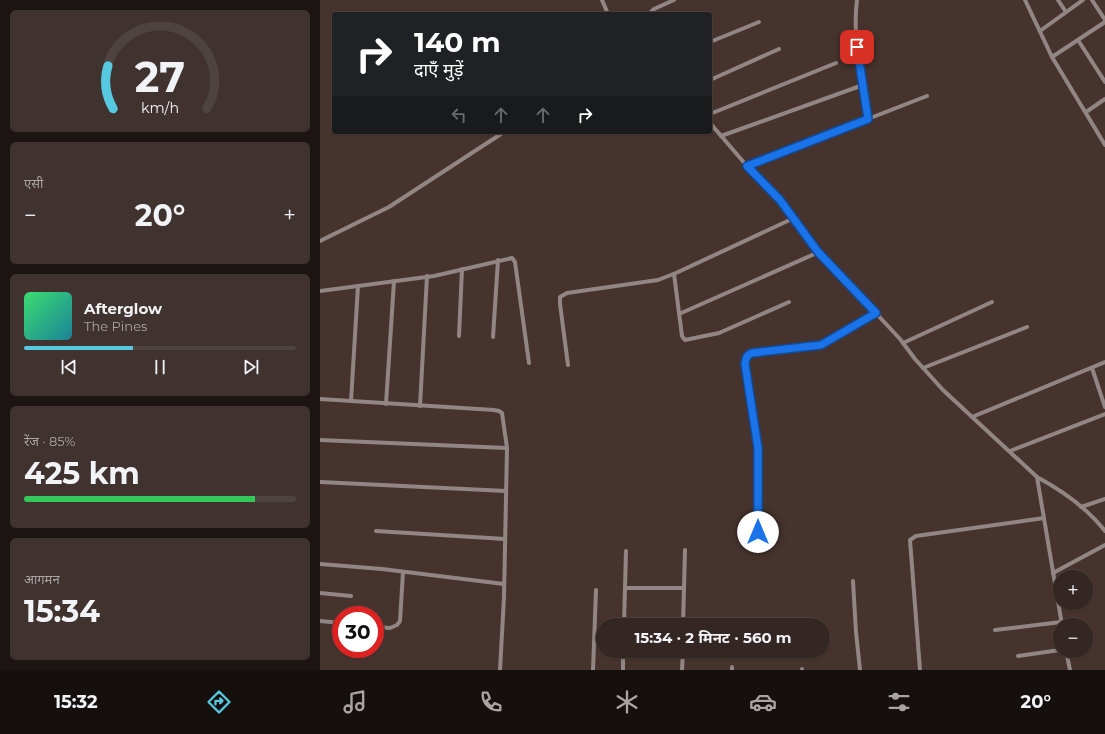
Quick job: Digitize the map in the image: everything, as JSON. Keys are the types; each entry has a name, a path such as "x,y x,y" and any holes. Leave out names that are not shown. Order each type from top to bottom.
{"street":[{"path":"602,0 607,12"},
{"path":"651,12 654,9 674,0"},
{"path":"857,0 857,47 868,119"},
{"path":"1025,0 1052,57 1105,145"},
{"path":"1058,0 1066,12"},
{"path":"1040,31 1083,0"},
{"path":"1052,57 1105,21 1092,0"},
{"path":"712,41 759,22"},
{"path":"1078,40 1105,82"},
{"path":"712,79 779,49"},
{"path":"712,113 836,63"},
{"path":"722,136 863,85"},
{"path":"747,166 927,96"},
{"path":"1086,112 1105,99"},
{"path":"712,125 747,166 780,200 818,252 876,313 943,390 1037,477 1056,487 1082,507 1105,531"},
{"path":"320,241 390,207 501,134"},
{"path":"568,364 560,304 560,297 562,295 567,293 658,280 794,218"},
{"path":"679,314 818,252"},
{"path":"320,291 427,276 498,260 509,258 514,259 529,363"},
{"path":"493,337 498,260"},
{"path":"459,336 462,269"},
{"path":"674,274 682,336 685,340 719,333 789,302"},
{"path":"420,406 427,276"},
{"path":"386,404 394,281"},
{"path":"351,401 358,286"},
{"path":"903,343 992,302"},
{"path":"757,545 758,448 745,364 746,358 752,353 821,345 876,313"},
{"path":"923,368 1028,327"},
{"path":"972,417 1105,362"},
{"path":"1092,368 1105,407"},
{"path":"320,399 499,411 503,417 507,448 504,584 500,670"},
{"path":"1010,451 1105,414"},
{"path":"320,440 507,448"},
{"path":"1037,477 1053,573"},
{"path":"320,482 506,491"},
{"path":"1082,507 1105,499"},
{"path":"920,670 910,540 916,536 1044,518"},
{"path":"376,531 505,539"},
{"path":"1059,570 1105,545"},
{"path":"683,618 685,550"},
{"path":"624,618 626,552"},
{"path":"320,564 504,584"},
{"path":"384,627 394,628 400,621 403,572"},
{"path":"853,581 860,670"},
{"path":"625,588 684,588"},
{"path":"593,670 596,590"},
{"path":"320,593 351,596"},
{"path":"320,621 332,622"},
{"path":"996,630 1053,624"},
{"path":"1018,656 1053,651"},
{"path":"623,658 623,670"},
{"path":"682,670 683,658"},
{"path":"1067,658 1070,670"}],"route":[{"path":"758,532 758,448 745,364 746,358 752,353 821,345 876,313 818,252 780,200 747,166 868,119 857,47"}]}
